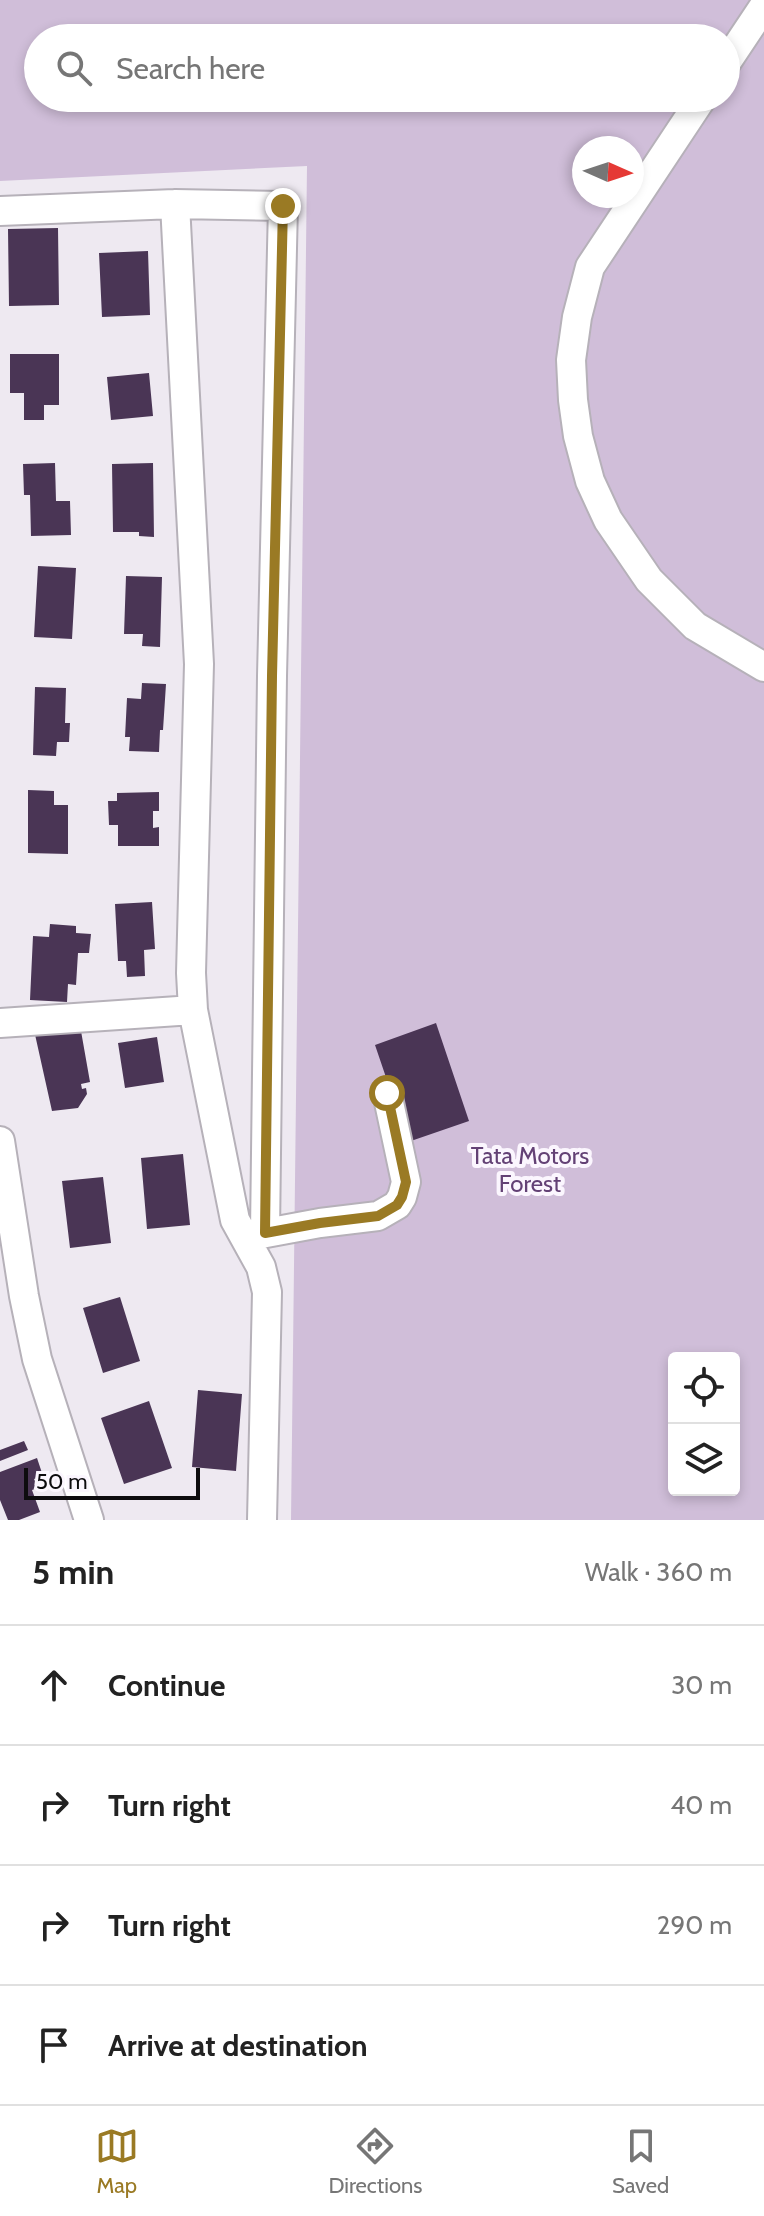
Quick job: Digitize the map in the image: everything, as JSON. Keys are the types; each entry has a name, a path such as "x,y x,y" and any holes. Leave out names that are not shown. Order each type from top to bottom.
{"street":[{"path":"740,42 764,6"},
{"path":"693,112 590,267 577,317 571,360 573,400 578,436 590,481 608,520 649,580 695,626 764,667"},
{"path":"175,204 199,664 191,973 193,1010 235,1220 255,1235 378,1216 397,1205 406,1182 387,1093"},
{"path":"0,211 175,204 283,206 255,1235 267,1292 262,1520"},
{"path":"0,1023 193,1010"},
{"path":"0,1141 37,1359 89,1520"}],"green space":[{"name":"Tata Motors Forest","path":"0,0 764,0 764,1520 291,1520 307,166 0,181"}],"building":[{"path":"58,228 59,305 9,306 8,229"},
{"path":"148,251 150,315 102,317 99,253"},
{"path":"10,354 59,354 59,405 44,405 44,420 24,420 24,393 10,393"},
{"path":"149,373 153,416 111,420 107,377"},
{"path":"55,463 56,501 70,501 71,535 31,536 30,495 24,495 23,464"},
{"path":"153,463 154,537 139,536 139,532 113,532 112,464"},
{"path":"38,566 76,568 72,639 34,637"},
{"path":"126,576 162,577 160,647 142,646 143,634 124,634"},
{"path":"142,683 166,684 159,752 129,751 130,737 125,737 127,698 141,699"},
{"path":"35,687 66,688 65,723 70,723 69,742 57,742 56,756 33,755"},
{"path":"28,790 54,791 54,805 68,805 68,854 28,853"},
{"path":"159,792 159,811 153,811 153,828 159,827 159,846 118,846 118,825 109,825 108,801 117,801 117,793"},
{"path":"152,902 155,949 144,950 145,976 127,977 126,961 118,961 115,904"},
{"path":"50,924 76,926 76,933 91,934 89,953 78,953 76,985 68,984 67,1002 30,1000 33,936 49,937"},
{"path":"436,1023 469,1121 408,1142 375,1045"},
{"path":"65,1024 67,1034 81,1031 90,1082 81,1084 87,1094 78,1108 52,1111 34,1030"},
{"path":"157,1037 164,1082 125,1088 118,1043"},
{"path":"183,1154 190,1225 147,1229 141,1158"},
{"path":"103,1177 111,1243 70,1248 62,1181"},
{"path":"120,1297 140,1361 103,1373 83,1308"},
{"path":"198,1390 242,1394 236,1471 192,1467"},
{"path":"149,1401 172,1468 124,1484 101,1418"},
{"path":"24,1441 28,1450 0,1461 0,1450"},
{"path":"37,1458 43,1476 34,1479 38,1488 32,1490 40,1512 19,1520 8,1520 0,1500 0,1472"}],"route":[{"path":"283,206 272,676 265,1233 378,1216 397,1205 406,1182 387,1093"}]}
